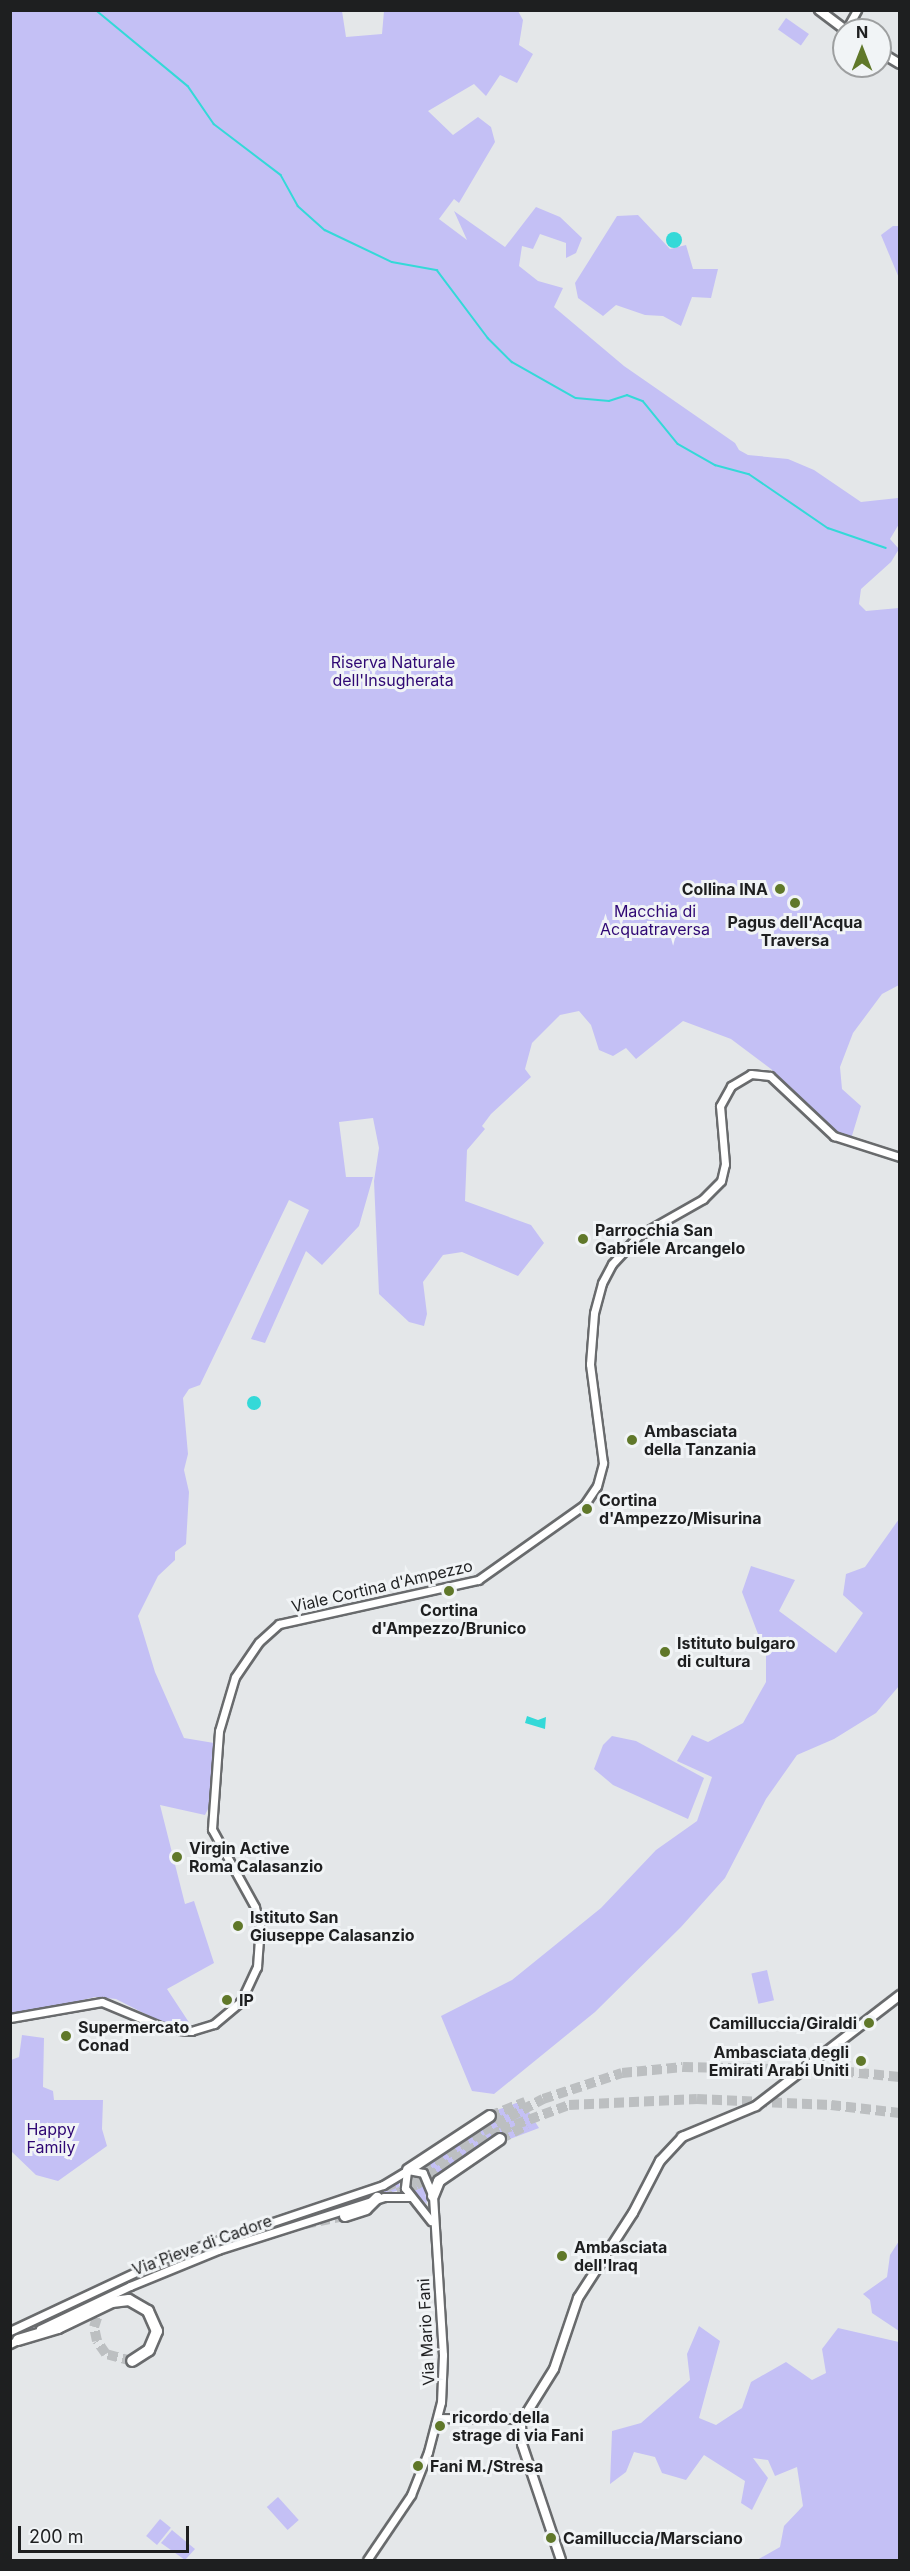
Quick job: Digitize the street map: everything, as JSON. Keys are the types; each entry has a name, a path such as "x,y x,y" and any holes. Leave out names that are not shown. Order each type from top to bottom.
{"highway":[{"path":"407,2171 490,2116"},
{"path":"433,2201 439,2181 501,2139"},
{"path":"345,2216 366,2209 377,2198"},
{"path":"14,2342 58,2328 112,2302 129,2300 148,2311 157,2331 149,2350 132,2361"}],"main road":[{"path":"819,10 832,20"},
{"path":"561,2560 522,2444 522,2419 554,2369 578,2298 670,2147 688,2134 752,2109 900,1995"}],"street":[{"name":"Viale Cortina d'Ampezzo","path":"10,2018 102,2002 162,2027 188,2031 210,2026 241,2001 257,1967 260,1925 255,1907 212,1829 219,1727 235,1677 259,1642 279,1624 478,1580 584,1505 597,1486 603,1463 590,1364 594,1313 602,1282 612,1264 638,1236 703,1198 721,1181 725,1164 720,1106 728,1088 751,1074 770,1076 834,1136 900,1157"},
{"path":"422,2207 433,2201 426,2176 407,2171 404,2186 410,2198 422,2207 433,2227"},
{"name":"Via Pieve di Cadore","path":"10,2331 143,2267 380,2187 407,2171"},
{"name":"Via Pieve di Cadore","path":"14,2342 171,2268 377,2198 398,2194 410,2198"},
{"name":"Via Mario Fani","path":"367,2560 411,2495 438,2418 444,2355 433,2227 433,2201"},
{"path":"438,2418 522,2419"}],"green space":[{"name":"Riserva Naturale dell'Insugherata","path":"10,11 342,11 346,37 382,34 384,11 518,11 523,20 519,45 533,54 517,83 500,75 486,96 474,84 428,111 453,135 478,117 491,127 495,142 459,203 454,199 439,219 467,240 454,211 505,247 536,207 560,217 582,238 576,253 566,258 566,243 540,234 533,249 522,246 519,266 538,281 563,288 554,307 624,366 735,443 739,450 748,455 788,459 814,470 861,502 898,498 899,502 899,524 890,539 899,549 891,562 861,589 859,604 866,611 899,608 899,985 882,994 853,1033 840,1067 842,1089 861,1106 851,1139 839,1136 771,1069 731,1039 683,1021 636,1059 626,1048 613,1056 599,1050 591,1025 579,1011 560,1015 532,1043 525,1069 531,1077 491,1114 482,1126 485,1129 467,1150 465,1201 531,1225 544,1243 518,1276 462,1252 443,1255 423,1282 427,1314 424,1326 409,1322 379,1294 374,1181 379,1148 373,1118 339,1122 346,1177 373,1177 359,1226 322,1265 306,1251 265,1343 251,1339 309,1210 289,1200 200,1385 189,1389 183,1398 188,1454 184,1470 189,1492 186,1544 175,1552 175,1560 158,1576 138,1616 155,1672 184,1738 214,1743 209,1807 205,1815 160,1805 185,1904 194,1901 214,1963 167,1989 192,2027 159,2021 116,1999 95,1997 11,2017"},
{"path":"786,18 809,34 801,46 778,29"},
{"path":"638,215 670,249 686,245 693,269 718,269 711,298 692,297 681,326 663,316 645,315 616,305 603,316 578,298 575,283 617,216"},
{"path":"893,226 899,226 899,278 881,235"},
{"path":"899,1519 899,1686 876,1713 834,1739 797,1755 766,1799 725,1878 681,1927 595,2012 494,2094 472,2091 441,2016 512,1980 601,1908 656,1850 697,1821 712,1777 677,1761 692,1735 708,1742 743,1723 766,1682 766,1655 742,1592 751,1566 795,1580 779,1611 836,1653 863,1613 843,1595 846,1574 865,1567"},
{"path":"612,1736 636,1741 704,1778 688,1819 613,1785 594,1769 603,1745"},
{"path":"767,1970 774,2000 758,2004 751,1974"},
{"name":"Happy Family","path":"22,2035 44,2038 43,2087 53,2091 54,2100 103,2100 102,2129 107,2146 58,2181 36,2175 11,2151 11,2060 19,2057"},
{"path":"522,2101 539,2128 502,2142 433,2182 421,2167 489,2113"},
{"path":"411,2175 423,2178 427,2204 409,2188"},
{"path":"399,2182 400,2190 301,2216 379,2191"},
{"path":"267,2227 268,2230 170,2262 169,2259"},
{"path":"899,2241 899,2331 872,2313 870,2300 863,2294 887,2277 890,2255"},
{"path":"143,2272 21,2334 20,2332 109,2287"},
{"path":"699,2326 720,2341 699,2418 716,2425 742,2408 751,2382 786,2362 812,2380 826,2373 822,2349 838,2328 899,2342 899,2560 757,2560 780,2547 784,2526 803,2506 797,2467 775,2476 768,2460 753,2458 768,2478 752,2510 741,2503 745,2481 704,2455 686,2480 662,2473 655,2457 634,2452 626,2472 610,2484 612,2431 641,2423 690,2380 687,2354"},
{"path":"278,2497 299,2520 288,2530 267,2507"},
{"path":"160,2519 171,2528 157,2545 146,2536"},
{"path":"172,2530 195,2549 185,2560 161,2543"}],"water":[{"path":"674,232 680,234 682,240 680,246 674,248 668,246 666,240 668,234"},
{"path":"254,1396 259,1398 261,1403 259,1408 254,1410 249,1408 247,1403 249,1398"},
{"path":"527,1716 538,1720 546,1717 545,1729 525,1723"}],"waterway":[{"path":"96,10 188,86 214,124 281,175 298,206 325,230 392,262 437,270 488,338 512,362 576,398 609,401 627,395 643,401 678,444 715,465 749,474 828,528 886,548"}],"tunnel":[{"path":"371,2192 409,2178 483,2131 543,2099 622,2073 683,2067 829,2070 900,2077"},
{"path":"384,2199 416,2185 501,2130 569,2105 697,2099 831,2105 900,2113"},
{"path":"490,2116 525,2102"},
{"path":"500,2139 527,2125"},
{"path":"305,2224 345,2216"},
{"path":"132,2287 100,2309 94,2327 97,2341 106,2354 132,2361"}],"place":[{"name":"Collina INA","path":"780,889"},
{"name":"Pagus dell'Acqua Traversa","path":"795,903"},
{"name":"Parrocchia San Gabriele Arcangelo","path":"583,1239"},
{"name":"Ambasciata della Tanzania","path":"632,1440"},
{"name":"Cortina d'Ampezzo/Misurina","path":"587,1509"},
{"name":"Cortina d'Ampezzo/Brunico","path":"449,1591"},
{"name":"Istituto bulgaro di cultura","path":"665,1652"},
{"name":"Virgin Active Roma Calasanzio","path":"177,1857"},
{"name":"Istituto San Giuseppe Calasanzio","path":"238,1926"},
{"name":"IP","path":"227,2000"},
{"name":"Camilluccia/Giraldi","path":"869,2023"},
{"name":"Supermercato Conad","path":"66,2036"},
{"name":"Ambasciata degli Emirati Arabi Uniti","path":"861,2061"},
{"name":"Ambasciata dell'Iraq","path":"562,2256"},
{"name":"ricordo della strage di via Fani","path":"440,2426"},
{"name":"Fani M./Stresa","path":"418,2466"},
{"name":"Camilluccia/Marsciano","path":"551,2538"}],"park label":[{"name":"Macchia di Acquatraversa","path":"655,920"}]}
